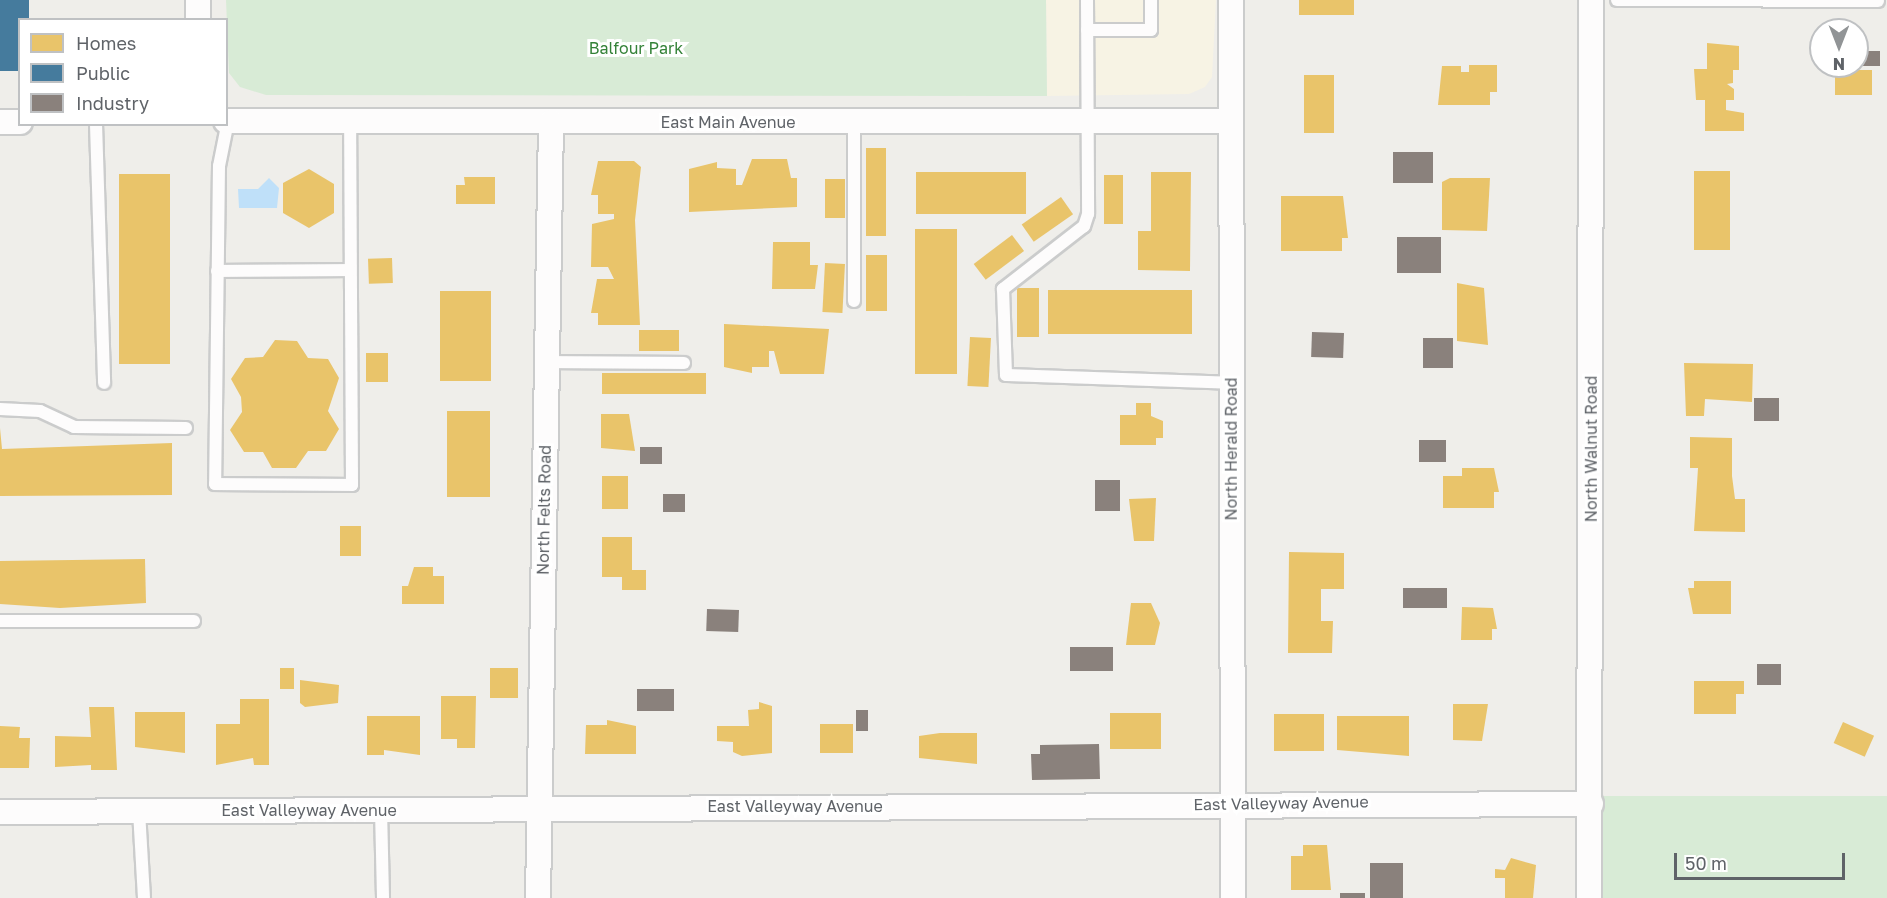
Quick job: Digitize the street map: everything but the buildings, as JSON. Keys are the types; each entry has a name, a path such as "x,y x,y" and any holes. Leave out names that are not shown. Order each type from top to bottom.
{"street":[{"path":"198,0 198,18"},
{"name":"North Herald Road","path":"1231,0 1229,121 1233,898"},
{"name":"North Walnut Road","path":"1589,898 1591,0"},
{"name":"East Main Avenue","path":"228,121 1229,121"},
{"path":"0,122 18,122"},
{"name":"North Felts Road","path":"538,898 551,122"},
{"name":"East Valleyway Avenue","path":"0,812 1233,804 1591,804"}],"lane":[{"path":"1087,0 1086,221 1003,289 1006,375 1231,383"},
{"path":"1087,30 1151,30 1151,0"},
{"path":"1617,0 1878,1"},
{"path":"226,126 219,166 215,484 352,485 350,122"},
{"path":"854,122 854,301"},
{"path":"96,126 104,383"},
{"path":"217,271 350,270"},
{"path":"547,362 684,363"},
{"path":"0,409 40,411 74,427 186,428"},
{"path":"0,621 194,621"},
{"path":"381,809 383,898"},
{"path":"139,811 144,898"}],"shaded area":[{"path":"1046,0 1216,0 1212,77 1205,87 1189,94 1047,96"}],"green space":[{"name":"Balfour Park","path":"226,0 1046,0 1047,96 266,95 240,87 229,73"},
{"path":"1603,796 1887,796 1887,898 1603,898"}],"water":[{"path":"269,178 279,188 277,208 239,208 238,189 258,189"}]}
